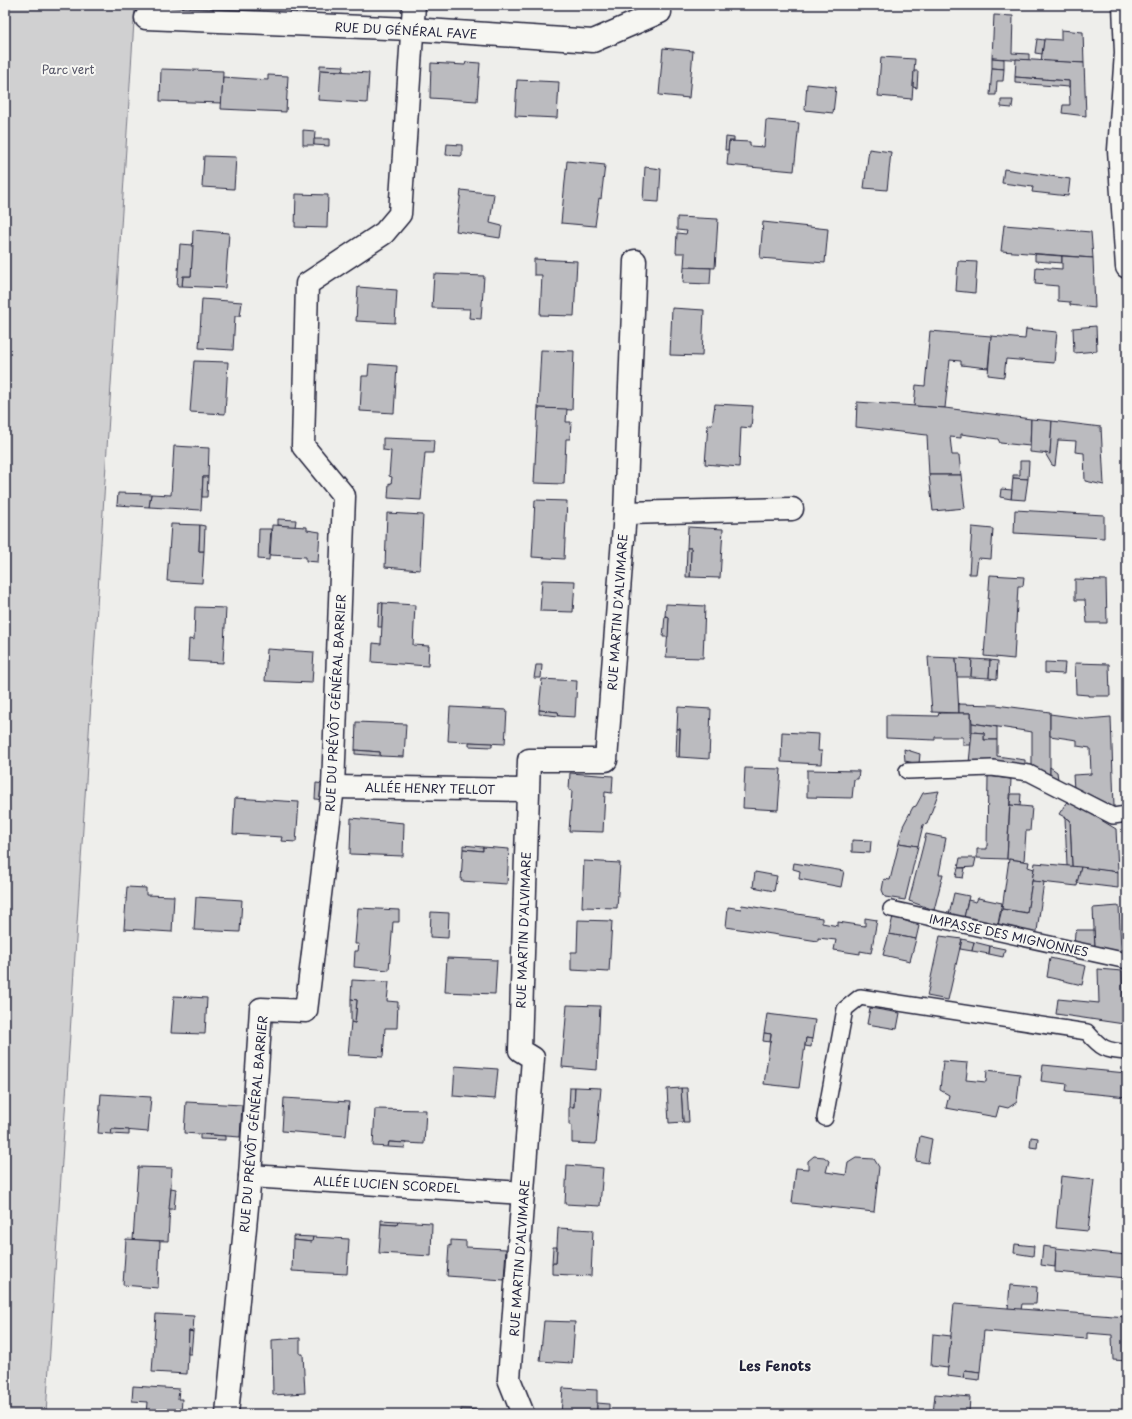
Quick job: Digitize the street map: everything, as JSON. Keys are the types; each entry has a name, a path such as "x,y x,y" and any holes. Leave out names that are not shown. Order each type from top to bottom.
{"street":[{"name":"RUE DU PRÉVÔT GÉNÉRAL BARRIER","path":"227,1414 250,1176 261,1009 306,1010 334,787 344,496 304,446 308,284 384,233 400,214 411,29 414,5"},
{"path":"1124,5 1126,53 1119,150 1127,267"},
{"name":"RUE DU GÉNÉRAL FAVE","path":"146,18 411,29 593,41 660,12"},
{"name":"RUE MARTIN D'ALVIMARE","path":"523,1414 510,1379 533,1058 520,1050 529,760 606,760 625,513 635,261"},
{"path":"625,513 792,509"},
{"name":"ALLÉE HENRY TELLOT","path":"334,787 527,790"},
{"name":"ALLÉE LUCIEN SCORDEL","path":"250,1176 523,1193"}],"lane":[{"path":"907,771 992,768 1029,773 1113,816 1127,814"},
{"name":"IMPASSE DES MIGNONNES","path":"891,909 1127,961"},
{"path":"825,1118 845,1009 860,997 1087,1032 1100,1047 1115,1051 1127,1052"}],"green space":[{"name":"Parc vert","path":"7,5 135,5 46,1414 5,1414 5,63"}],"building":[{"path":"994,15 1013,16 1012,53 1029,54 1029,60 992,58"},
{"path":"1061,30 1083,32 1084,63 1041,61 1044,39 1061,40"},
{"path":"1037,39 1044,40 1042,54 1035,53"},
{"path":"663,48 693,51 689,98 659,95"},
{"path":"881,57 915,59 912,99 878,96"},
{"path":"992,58 1004,59 1004,69 992,68"},
{"path":"1016,59 1084,63 1086,116 1062,113 1063,105 1070,105 1069,81 1015,77"},
{"path":"466,62 480,63 477,101 430,98 431,63 465,65"},
{"path":"320,65 344,66 343,71 320,70"},
{"path":"992,68 1004,69 1003,81 997,81 996,95 990,95"},
{"path":"161,69 223,71 222,103 160,101"},
{"path":"320,70 369,73 367,103 318,100"},
{"path":"914,71 918,71 917,88 913,87"},
{"path":"268,75 288,76 286,112 221,109 223,77 268,80"},
{"path":"1015,77 1069,81 1069,87 1015,83"},
{"path":"517,80 559,82 557,118 515,116"},
{"path":"807,84 836,87 833,113 805,110"},
{"path":"1001,100 1013,100 1012,108 1001,107"},
{"path":"766,120 799,123 794,171 727,165 729,141 750,142 750,146 764,147"},
{"path":"303,130 315,131 314,145 303,145"},
{"path":"726,137 734,138 734,141 729,141 728,150 725,150"},
{"path":"314,139 329,139 329,146 314,145"},
{"path":"447,144 462,145 462,156 446,155"},
{"path":"869,149 891,152 887,190 864,188"},
{"path":"204,156 236,157 234,189 202,187"},
{"path":"567,161 605,165 601,199 599,198 595,226 561,223"},
{"path":"645,167 661,169 659,202 643,201"},
{"path":"1004,169 1070,179 1068,196 1032,192 1033,187 1002,183"},
{"path":"461,190 494,194 490,223 502,226 500,238 456,231"},
{"path":"296,194 328,195 327,228 295,227"},
{"path":"677,217 718,219 715,268 684,267 685,253 676,253 677,233 686,234 687,231 677,230"},
{"path":"763,222 828,229 825,263 760,258"},
{"path":"1004,225 1091,232 1093,258 1001,251"},
{"path":"193,230 229,233 225,288 182,286 183,276 191,276"},
{"path":"180,244 193,245 191,276 183,276 182,286 177,286"},
{"path":"1035,254 1062,256 1062,263 1035,261"},
{"path":"1062,256 1093,258 1095,308 1070,305 1070,302 1058,301 1058,286 1035,284 1036,267 1062,269"},
{"path":"534,259 577,261 574,316 540,315 542,275 534,275"},
{"path":"958,261 977,262 975,293 956,291"},
{"path":"684,267 711,268 710,284 683,283"},
{"path":"434,274 484,276 481,319 469,318 470,309 432,308"},
{"path":"358,287 397,290 395,323 356,321"},
{"path":"202,299 242,302 240,316 235,316 233,350 199,348"},
{"path":"672,308 704,310 702,356 670,355"},
{"path":"1096,326 1097,351 1074,353 1073,328"},
{"path":"1026,329 1057,332 1054,363 1006,359 1004,377 988,375 991,336 1025,339"},
{"path":"930,331 991,336 988,368 961,365 961,361 950,360 945,408 914,406 916,385 925,386"},
{"path":"541,350 574,351 572,410 538,408"},
{"path":"194,361 228,362 225,414 190,412"},
{"path":"369,364 397,366 394,413 360,411 362,376 368,376"},
{"path":"857,402 945,408 1031,419 1030,446 1000,443 998,439 961,434 961,438 950,437 952,455 959,455 961,475 929,475 927,435 856,427"},
{"path":"715,404 753,406 751,428 741,427 739,467 705,464 708,425 712,425"},
{"path":"538,408 567,409 566,422 571,422 570,439 566,439 564,484 534,483"},
{"path":"1031,419 1052,421 1050,454 1030,452"},
{"path":"1052,421 1101,427 1104,485 1085,481 1084,453 1075,452 1076,441 1058,440 1055,466 1052,465 1045,453 1050,454"},
{"path":"383,438 434,440 433,453 425,453 421,500 388,498 389,483 391,484 392,477 389,476 391,451 383,450"},
{"path":"174,446 209,448 208,477 203,477 201,510 149,507 151,494 171,495"},
{"path":"1020,461 1029,461 1028,479 1013,478 1013,475 1020,475"},
{"path":"929,475 961,475 965,508 933,511"},
{"path":"203,477 208,477 207,497 202,497"},
{"path":"1013,478 1028,479 1025,500 1011,499"},
{"path":"1001,489 1012,490 1011,499 1000,497"},
{"path":"118,493 151,494 149,507 117,505"},
{"path":"535,500 567,501 564,559 532,557"},
{"path":"1015,510 1104,515 1104,538 1014,533"},
{"path":"387,513 423,515 420,570 385,567"},
{"path":"278,519 296,520 295,527 278,525"},
{"path":"171,524 200,525 199,551 204,551 202,583 167,581"},
{"path":"200,525 205,526 204,551 199,551"},
{"path":"272,525 307,527 307,530 320,532 318,562 306,561 306,557 270,555"},
{"path":"688,527 723,529 720,578 690,577 691,548 687,548"},
{"path":"972,527 993,529 991,559 978,558 976,574 969,574"},
{"path":"259,529 271,529 269,560 258,559"},
{"path":"687,548 691,548 690,577 686,577"},
{"path":"990,575 1024,577 1023,586 1018,586 1014,659 984,656"},
{"path":"1075,579 1106,580 1107,623 1087,623 1085,600 1075,600"},
{"path":"542,580 575,581 573,612 540,611"},
{"path":"379,602 383,603 382,627 378,627"},
{"path":"383,603 415,605 413,645 429,646 428,666 372,662 373,643 381,644"},
{"path":"666,604 705,606 703,658 666,657 669,617 665,616"},
{"path":"195,607 226,608 223,663 188,661 189,639 194,640"},
{"path":"665,616 669,617 668,637 663,637"},
{"path":"267,649 314,652 312,683 265,681"},
{"path":"928,657 956,658 959,713 932,712"},
{"path":"956,658 972,659 971,677 957,677"},
{"path":"972,659 990,660 989,678 971,677"},
{"path":"990,660 998,661 997,679 989,678"},
{"path":"1045,662 1065,663 1064,674 1045,673"},
{"path":"1075,663 1109,664 1110,696 1088,696 1076,694"},
{"path":"536,665 542,665 541,678 534,678"},
{"path":"542,679 577,681 575,717 559,716 558,712 539,710"},
{"path":"959,704 996,705 1050,712 1050,775 1032,767 1032,732 972,723 971,713 959,713"},
{"path":"450,707 507,710 505,744 448,741"},
{"path":"678,707 711,709 709,759 679,757 680,729 677,729"},
{"path":"539,710 558,712 559,716 539,714"},
{"path":"939,713 971,713 971,745 963,745 963,737 935,737 935,740 886,738 886,715 938,716"},
{"path":"1050,714 1087,719 1111,717 1114,807 1074,789 1073,775 1091,774 1090,748 1077,746 1077,740 1050,736"},
{"path":"356,722 406,724 404,757 380,756 380,752 355,750"},
{"path":"972,723 997,727 997,740 984,740 984,733 972,732"},
{"path":"677,729 680,729 679,757 676,757"},
{"path":"782,732 819,734 818,751 822,751 821,764 781,762"},
{"path":"972,732 984,733 984,740 997,740 997,756 1025,760 1025,766 969,763"},
{"path":"469,742 492,743 492,747 469,746"},
{"path":"904,749 920,754 919,764 905,761"},
{"path":"355,750 380,752 380,756 355,754"},
{"path":"1050,767 1057,772 1058,779 1050,775"},
{"path":"745,768 781,769 778,810 743,808"},
{"path":"807,770 859,771 858,779 854,779 852,798 807,797"},
{"path":"570,773 613,776 612,793 605,792 603,832 569,831 572,791 569,790"},
{"path":"988,776 1011,779 1007,859 977,858 977,849 987,849"},
{"path":"316,783 326,784 325,800 315,799"},
{"path":"939,791 927,824 923,825 918,846 899,843 903,826 913,807 916,806 923,793"},
{"path":"1011,794 1021,794 1020,806 1010,805"},
{"path":"235,798 299,802 296,842 281,841 282,837 233,834"},
{"path":"1068,800 1116,829 1118,872 1072,867 1070,820 1059,814"},
{"path":"1010,805 1032,807 1030,831 1026,831 1024,861 1007,859"},
{"path":"1065,817 1070,820 1072,867 1067,866"},
{"path":"351,818 404,823 403,856 350,854"},
{"path":"926,834 946,838 939,874 943,874 934,910 909,901"},
{"path":"852,840 871,841 870,853 852,852"},
{"path":"899,843 918,846 905,900 885,897 882,890 884,879 890,880"},
{"path":"463,845 483,847 483,851 463,849"},
{"path":"483,847 509,849 507,884 461,881 463,849 483,851"},
{"path":"960,858 976,858 974,867 958,868"},
{"path":"1009,859 1029,862 1028,867 1034,869 1027,913 1002,909"},
{"path":"584,861 620,863 617,908 582,907"},
{"path":"794,863 844,871 841,887 799,879 800,871 793,869"},
{"path":"1035,863 1081,867 1077,886 1032,881"},
{"path":"1081,867 1118,872 1118,888 1077,883"},
{"path":"958,868 965,868 963,878 956,877"},
{"path":"755,872 777,876 774,891 753,887"},
{"path":"1032,881 1044,882 1036,938 997,929 1002,909 1027,913"},
{"path":"127,887 146,888 146,895 174,896 172,932 124,929"},
{"path":"954,893 969,896 964,918 949,915"},
{"path":"196,897 242,900 240,932 194,930"},
{"path":"978,898 1002,903 997,929 963,922 968,900 976,902"},
{"path":"742,905 822,918 822,923 838,926 838,922 865,926 865,918 877,920 871,953 860,951 860,954 834,950 836,940 818,938 818,941 726,927 728,907 741,909"},
{"path":"1119,906 1121,951 1095,948 1093,908"},
{"path":"358,908 399,910 399,922 393,922 389,970 354,967 355,951 358,951 359,944 355,944"},
{"path":"431,912 449,913 448,938 430,937"},
{"path":"893,916 919,926 916,939 889,934"},
{"path":"578,920 612,921 609,972 571,970 571,952 577,952"},
{"path":"1077,930 1094,930 1095,948 1074,945 1075,932"},
{"path":"889,934 916,939 910,961 883,955"},
{"path":"940,936 962,939 948,1000 927,996"},
{"path":"962,939 974,942 972,951 960,949"},
{"path":"974,942 990,946 989,954 972,951"},
{"path":"990,946 1005,949 1003,957 989,954"},
{"path":"447,958 497,960 495,994 445,992"},
{"path":"1050,958 1086,966 1082,985 1047,977"},
{"path":"1098,969 1122,971 1124,1024 1056,1014 1058,999 1099,1003"},
{"path":"352,980 389,982 387,1001 398,1002 397,1028 385,1028 383,1057 348,1055 351,1022 355,1023 357,1000 351,999"},
{"path":"174,996 207,998 205,1034 171,1033"},
{"path":"351,999 357,1000 355,1023 351,1022"},
{"path":"567,1005 600,1006 597,1070 562,1067"},
{"path":"870,1008 900,1013 897,1029 867,1024"},
{"path":"767,1014 815,1020 812,1039 806,1038 799,1088 764,1084 771,1034 764,1033"},
{"path":"764,1033 771,1034 770,1042 763,1041"},
{"path":"806,1038 812,1039 811,1047 805,1046"},
{"path":"943,1061 968,1063 966,1080 986,1082 987,1070 1020,1074 1017,1102 1008,1108 999,1106 996,1117 946,1108 949,1095 940,1090"},
{"path":"1043,1065 1126,1073 1127,1097 1066,1091 1067,1084 1041,1081"},
{"path":"455,1066 498,1069 495,1099 453,1096"},
{"path":"570,1087 575,1087 574,1107 569,1107"},
{"path":"575,1087 601,1088 596,1144 572,1143 572,1125 569,1125 569,1107 574,1107"},
{"path":"681,1088 687,1088 689,1122 683,1122"},
{"path":"681,1088 683,1122 669,1123 667,1089"},
{"path":"101,1094 151,1097 148,1132 112,1129 111,1134 98,1133"},
{"path":"284,1098 349,1102 346,1136 282,1131"},
{"path":"186,1102 242,1105 240,1137 184,1133"},
{"path":"375,1109 426,1110 424,1144 389,1142 388,1147 373,1146"},
{"path":"112,1129 129,1130 129,1135 111,1134"},
{"path":"200,1134 225,1136 225,1140 200,1139"},
{"path":"920,1136 932,1139 928,1163 916,1161"},
{"path":"1031,1137 1038,1138 1037,1148 1030,1147"},
{"path":"389,1142 406,1143 405,1148 388,1147"},
{"path":"814,1156 824,1157 829,1161 826,1172 846,1175 848,1163 856,1158 874,1159 879,1167 874,1212 792,1203 796,1168 808,1169 808,1161"},
{"path":"567,1165 603,1168 600,1206 565,1204"},
{"path":"138,1167 172,1168 168,1241 133,1240"},
{"path":"1061,1176 1094,1180 1088,1231 1056,1228"},
{"path":"171,1188 176,1189 174,1209 169,1209"},
{"path":"381,1220 398,1221 397,1225 381,1224"},
{"path":"398,1221 432,1223 431,1256 379,1253 381,1224 397,1225"},
{"path":"558,1228 593,1230 591,1276 552,1274 552,1263 556,1263"},
{"path":"293,1236 313,1237 312,1242 293,1240"},
{"path":"313,1237 349,1239 347,1274 292,1271 293,1240 312,1242"},
{"path":"126,1239 160,1241 158,1288 123,1285"},
{"path":"451,1240 466,1241 466,1247 506,1249 504,1280 447,1276 449,1245 451,1246"},
{"path":"1015,1244 1034,1246 1033,1256 1014,1253"},
{"path":"1043,1246 1056,1248 1055,1267 1041,1265"},
{"path":"553,1247 557,1247 556,1263 552,1263"},
{"path":"1056,1248 1127,1255 1127,1278 1055,1272"},
{"path":"1010,1285 1037,1287 1036,1304 1022,1304 1021,1310 1008,1309"},
{"path":"954,1304 1127,1317 1127,1361 1113,1360 1112,1335 1087,1333 1087,1339 984,1331 980,1372 965,1370 963,1378 947,1376"},
{"path":"156,1314 194,1316 193,1332 189,1331 187,1374 152,1372"},
{"path":"544,1321 575,1322 572,1363 540,1361"},
{"path":"189,1331 193,1332 191,1354 188,1354"},
{"path":"933,1334 951,1336 948,1368 931,1366"},
{"path":"300,1338 300,1354 303,1354 305,1393 273,1395 272,1340"},
{"path":"965,1370 980,1372 979,1380 963,1378"},
{"path":"133,1386 179,1389 178,1399 182,1399 181,1414 146,1414 147,1402 132,1401"},
{"path":"563,1388 597,1390 597,1414 561,1414"},
{"path":"935,1394 970,1397 969,1414 933,1414"},
{"path":"597,1403 609,1404 609,1414 597,1414"},
{"path":"461,1409 511,1412 511,1414 461,1414"}],"district":[{"name":"Les Fenots","path":"775,1365"}]}
